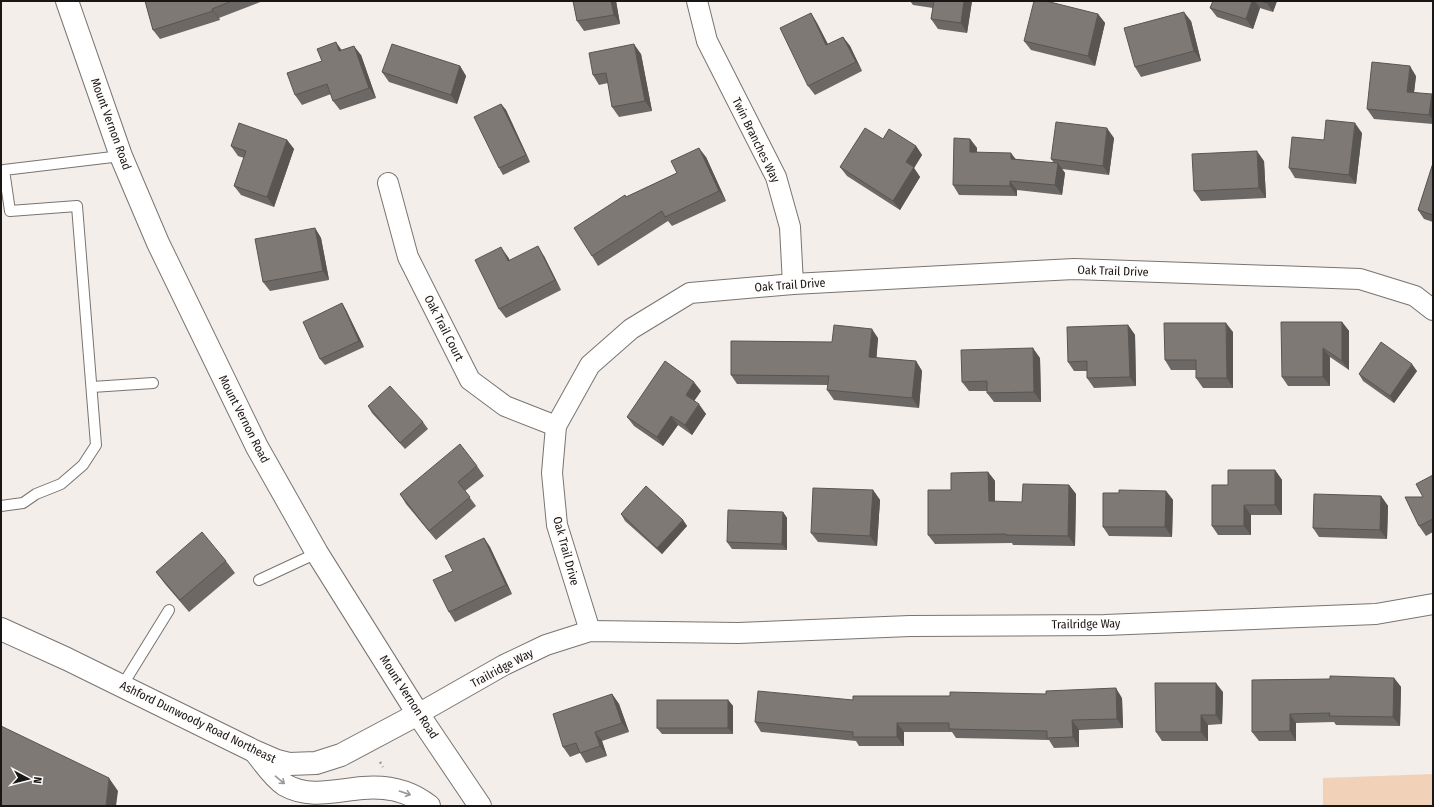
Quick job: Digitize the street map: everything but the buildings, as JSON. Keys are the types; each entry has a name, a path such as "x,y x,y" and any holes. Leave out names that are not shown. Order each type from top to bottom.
{"street":[{"name":"Mount Vernon Road","path":"67,1 121,156 158,243 257,447 317,552 418,714 480,806"},
{"name":"Twin Branches Way","path":"697,1 707,41 776,177 790,227 794,284"},
{"name":"Oak Trail Court","path":"388,183 408,257 470,380 505,406 556,426"},
{"name":"Oak Trail Drive","path":"590,631 556,525 552,473 556,426 590,365 631,329 690,293 794,284 1074,269 1360,279 1415,296 1433,310"},
{"name":"Trailridge Way","path":"418,714 504,665 546,645 590,631 738,633 910,626 1105,624 1376,614 1433,604"},
{"name":"Ashford Dunwoody Road Northeast","path":"1,629 32,642 254,751 277,761 289,764 316,763 341,756 418,714"},
{"path":"254,751 273,774 284,784 296,790 311,793 363,788 381,788 411,795 429,806"}],"lane":[{"path":"1,506 23,503 36,494 61,484 83,465 96,445 77,206 10,211 4,170 121,156"},
{"path":"92,387 153,383"},
{"path":"259,580 317,552"},
{"path":"122,686 169,610"}],"shaded area":[{"path":"1433,774 1433,806 1323,806 1323,778"}]}
